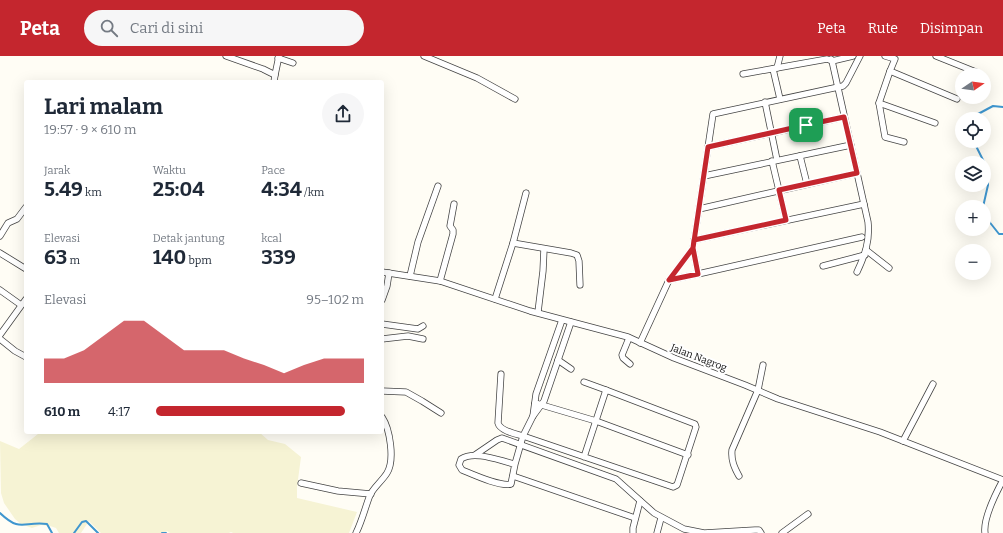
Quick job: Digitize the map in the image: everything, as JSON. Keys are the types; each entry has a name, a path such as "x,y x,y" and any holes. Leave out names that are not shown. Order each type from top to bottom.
{"street":[{"path":"226,56 263,69 275,75"},
{"path":"424,56 476,78 515,99"},
{"path":"780,56 775,69 780,99"},
{"path":"743,74 827,58 853,56"},
{"path":"698,274 693,248 713,114 842,86 846,83 860,56"},
{"path":"885,56 895,58 879,103 885,137 904,142"},
{"path":"936,56 966,68"},
{"path":"274,80 279,57 293,63"},
{"path":"831,58 869,229 866,253 857,272"},
{"path":"890,71 955,98"},
{"path":"765,102 779,190 786,220"},
{"path":"879,103 935,123"},
{"path":"708,147 844,117"},
{"path":"704,176 851,145"},
{"path":"800,156 807,184"},
{"path":"699,209 857,173"},
{"path":"410,276 418,242 438,186"},
{"path":"495,299 514,243 526,193"},
{"path":"440,281 453,234 453,230 450,225 454,204"},
{"path":"694,240 864,204"},
{"path":"0,236 8,223 17,219 24,211"},
{"path":"669,280 862,237"},
{"path":"514,243 571,253 577,256 579,261 580,285"},
{"path":"640,343 669,280 693,248"},
{"path":"538,312 544,249"},
{"path":"0,253 24,268"},
{"path":"823,266 866,253 889,268"},
{"name":"Jalan Nagrog","path":"384,272 440,281 562,320 630,338 681,361 778,399 862,425 1003,480"},
{"path":"384,293 388,273"},
{"path":"0,290 21,305"},
{"path":"0,335 24,301"},
{"path":"533,416 536,394 562,320"},
{"path":"515,464 476,455 465,456 461,459 459,465 462,470 508,485 511,484 515,464 524,436 533,416 542,405 571,322"},
{"path":"384,324 418,330 423,326"},
{"path":"384,338 408,336 422,339"},
{"path":"630,338 622,355 623,358 630,364"},
{"path":"0,339 24,356"},
{"path":"558,360 571,369"},
{"path":"739,476 732,464 732,450 758,390 763,364"},
{"path":"501,374 498,426 502,429 673,487 677,486 696,429 695,424 584,382"},
{"path":"903,441 933,384"},
{"path":"584,457 606,390"},
{"path":"384,391 406,392 441,413"},
{"path":"535,403 596,421 688,455"},
{"path":"356,533 371,494 387,472 391,462 391,453 384,420"},
{"path":"476,455 502,438 616,479 640,502 661,518 684,531 710,533 758,530 761,533"},
{"path":"513,476 635,518"},
{"path":"985,533 984,529 990,508 1003,480"},
{"path":"301,483 338,491 371,494"},
{"path":"633,533 635,518 640,502"},
{"path":"782,533 808,514"},
{"path":"657,533 661,518"}],"shaded area":[{"path":"38,434 261,434 268,440 285,444 301,457 297,498 357,512 349,533 170,533 167,531 164,533 101,533 89,521 81,533 59,533 56,528 41,525 32,528 21,524 15,519 4,503 1,493 0,441 19,449"}],"waterway":[{"path":"982,112 993,106 1003,107"},
{"path":"977,148 988,170 988,185 985,200"},
{"path":"991,224 999,234 1003,234"},
{"path":"0,513 13,523 22,525 39,523 47,524 52,533"},
{"path":"74,533 82,522 86,521 98,533"}],"route":[{"path":"806,125 708,147 693,248 669,280 698,274 693,248 694,240 786,220 779,190 857,173 844,117 806,125"}]}
